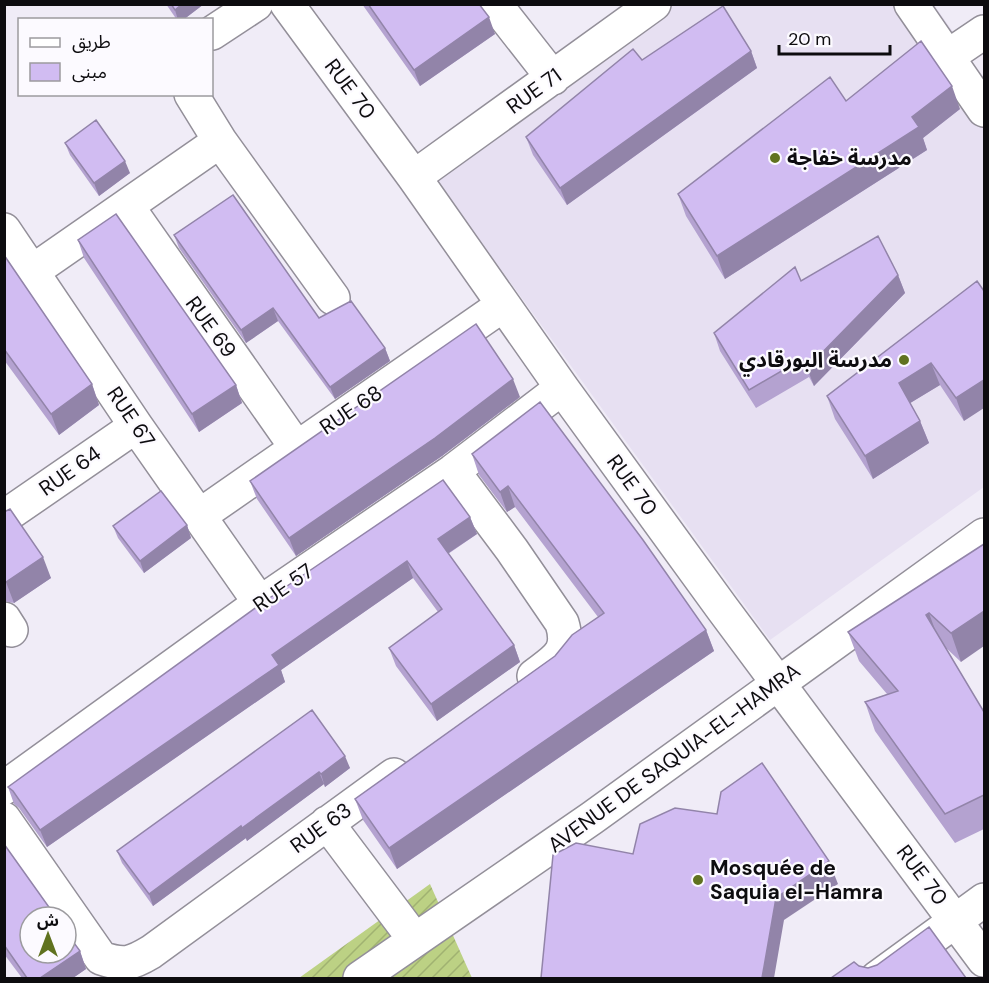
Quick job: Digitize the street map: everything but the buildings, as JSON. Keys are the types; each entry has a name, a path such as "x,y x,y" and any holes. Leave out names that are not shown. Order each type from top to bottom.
{"street":[{"path":"213,32 256,4"},
{"name":"RUE 70","path":"287,4 777,683 984,960"},
{"path":"495,4 553,78"},
{"name":"RUE 71","path":"414,177 654,4"},
{"path":"911,4 984,110"},
{"path":"947,57 984,32"},
{"path":"192,96 220,141 333,298"},
{"path":"33,271 220,141"},
{"name":"RUE 69","path":"127,206 296,447"},
{"name":"RUE 67","path":"4,230 136,426 260,603"},
{"name":"RUE 68","path":"199,516 503,305"},
{"name":"RUE 57","path":"4,788 260,603 453,471 562,388"},
{"name":"RUE 64","path":"4,517 136,426"},
{"path":"453,471 562,622 566,636 564,650 552,662 505,696"},
{"name":"AVENUE DE SAQUIA-EL-HAMRA","path":"360,978 592,818 984,535"},
{"name":"RUE 63","path":"4,819 101,958 116,963 132,963 151,952 421,756"},
{"path":"327,823 415,940"},
{"path":"878,978 984,900"}],"shaded area":[{"path":"631,5 934,5 984,81 984,487 770,640 420,158"}],"green space":[{"path":"430,884 472,978 299,978"}],"place":[{"name":"مدرسة خفاجة","path":"775,158"},
{"name":"مدرسة البورقادي","path":"904,360"},
{"name":"Mosquée de Saquia el-Hamra","path":"698,880"}]}
